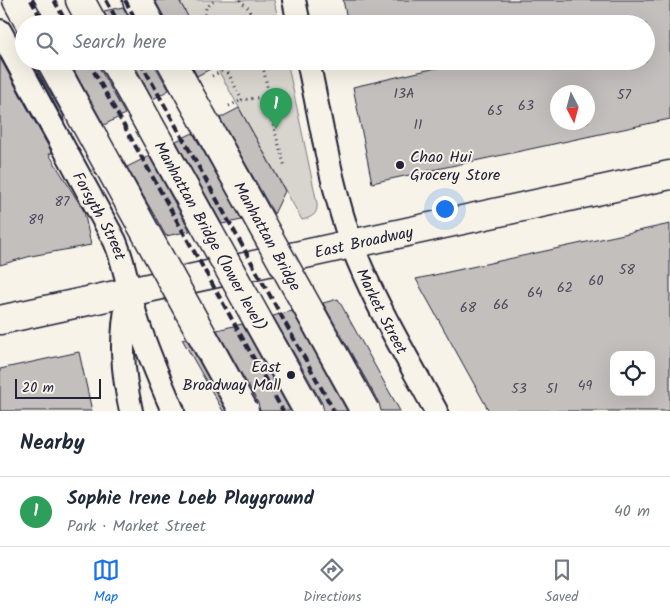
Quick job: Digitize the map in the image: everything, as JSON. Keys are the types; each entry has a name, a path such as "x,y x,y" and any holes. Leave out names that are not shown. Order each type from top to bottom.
{"main road":[{"path":"17,0 25,15"},
{"path":"80,0 88,15"},
{"path":"136,0 145,15"},
{"path":"56,70 244,411"},
{"name":"Manhattan Bridge (lower level)","path":"119,70 308,411"},
{"name":"Manhattan Bridge","path":"175,70 365,411"},
{"name":"East Broadway","path":"0,320 670,175"}],"street":[{"path":"294,0 297,15"},
{"name":"Forsyth Street","path":"0,31 15,58"},
{"name":"Forsyth Street","path":"21,70 115,241 126,271 129,292 144,341 173,411"},
{"name":"Market Street","path":"310,70 339,204 352,244 369,286 436,411"},
{"path":"129,292 123,320 122,349 131,411"}],"path":[{"path":"205,15 206,8 215,0"},
{"path":"240,0 250,9 252,15"},
{"path":"212,76 224,70"},
{"path":"227,70 242,100"},
{"path":"263,70 267,96 285,167"},
{"path":"229,106 242,100 284,94"}],"shaded area":[{"path":"179,0 274,0 277,15 187,15"},
{"path":"218,70 289,70 317,203 315,213 302,220"}],"building":[{"path":"155,0 179,0 187,15 163,15"},
{"path":"343,0 670,0 670,119 372,183 353,87 427,70 655,70 655,15 346,15"},
{"path":"123,7 127,15 106,15 104,11"},
{"path":"0,58 52,153 49,154 84,211 91,245 31,256 0,265"},
{"path":"37,70 63,115 64,121"},
{"path":"74,70 101,70 125,114 104,125"},
{"path":"137,70 158,70 169,90 153,99"},
{"path":"194,70 208,70 197,76"},
{"path":"239,108 285,191 274,214 220,118"},
{"path":"193,133 242,220 222,224 176,141"},
{"path":"149,156 190,231 166,236 127,167"},
{"path":"670,224 670,411 489,411 416,279"},
{"path":"338,299 400,411 381,411 379,403 323,303"},
{"path":"292,311 347,411 324,411 322,403 273,316"},
{"path":"242,324 290,411 260,411 258,403 217,330"},
{"path":"186,338 226,411 223,411 182,339"},
{"path":"79,352 92,411 0,411 0,369"}],"railway":[{"path":"31,0 39,15"},
{"path":"54,0 62,15"},
{"path":"106,0 114,15"},
{"path":"125,0 133,15"},
{"path":"70,70 258,411"},
{"path":"93,70 283,411"},
{"path":"145,70 334,411"},
{"path":"164,70 353,411"}],"place":[{"name":"Sophie Irene Loeb Playground","path":"276,129"},
{"name":"Chao Hui Grocery Store","path":"400,165"},
{"name":"East Broadway Mall","path":"291,375"}]}
